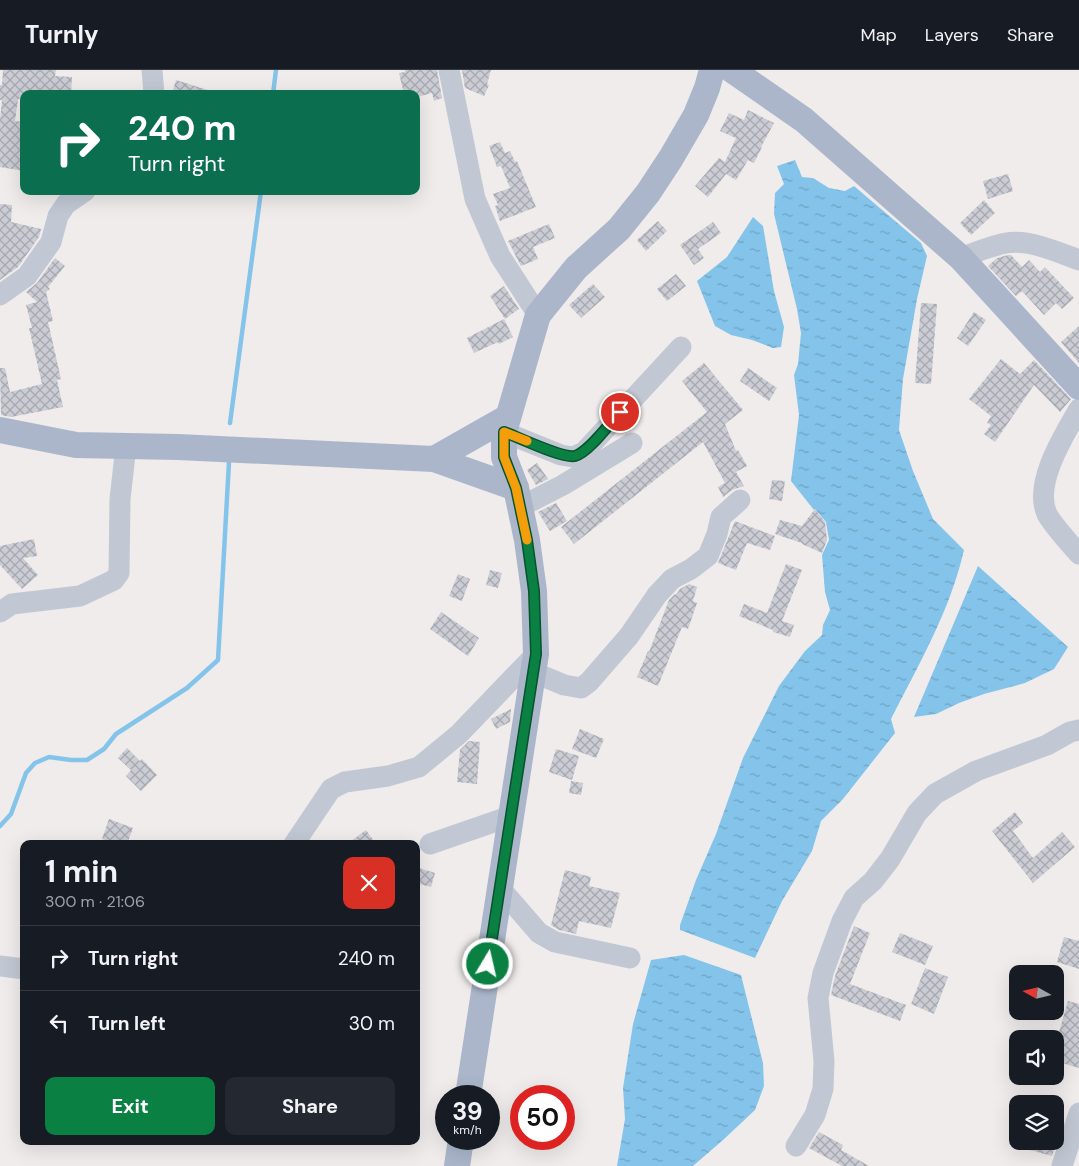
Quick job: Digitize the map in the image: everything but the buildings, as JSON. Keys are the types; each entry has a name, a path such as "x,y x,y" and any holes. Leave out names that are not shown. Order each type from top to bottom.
{"main road":[{"path":"470,1085 535,663 534,591 527,540 518,497 504,457 506,424 538,315 576,268 619,229 648,193 696,115 712,70"},
{"path":"732,70 804,120 961,258 1079,387"},
{"path":"434,459 506,424"},
{"path":"0,430 76,445 434,459 518,497"},
{"path":"457,1166 459,1150"}],"street":[{"path":"152,70 154,90"},
{"path":"449,70 475,199 500,256 538,315"},
{"path":"0,295 27,276 51,242 58,216 66,204 79,195"},
{"path":"961,258 1008,242 1031,244 1079,260"},
{"path":"506,424 561,455 573,456 584,452 681,347"},
{"path":"1079,409 1060,442 1046,475 1044,498 1047,514 1079,554"},
{"path":"518,497 563,485 632,443"},
{"path":"0,612 12,604 80,596 114,580 119,573 120,499 126,446"},
{"path":"297,840 331,789 345,782 388,776 419,767 535,663 564,685 580,688 589,682 629,636 656,595 672,579 691,569 708,556 717,534 721,517 740,500"},
{"path":"796,1146 815,1116 823,1089 824,1061 818,998 823,973 842,921 854,898 873,882 890,860 918,813 935,794 976,771 1047,745 1070,732 1079,730"},
{"path":"430,844 511,816"},
{"path":"500,888 539,933 554,942 630,958"},
{"path":"0,966 20,968"},
{"path":"1062,1166 1079,1113"}],"water":[{"path":"795,160 802,177 813,178 829,188 845,191 854,186 921,243 927,256 917,299 903,379 899,430 913,471 933,519 964,550 951,594 942,616 891,719 895,733 843,799 821,821 812,851 782,901 755,958 680,930 680,925 696,880 716,834 743,758 779,686 805,651 822,635 823,625 830,610 825,592 822,555 829,540 826,522 791,481 799,415 794,375 798,364 801,333 774,214 775,193 784,184 777,166"},
{"path":"753,217 763,226 774,291 784,327 781,347 773,348 731,335 715,326 697,281 727,257"},
{"path":"978,566 1068,647 1054,669 1025,683 984,694 936,714 914,717"},
{"path":"684,955 741,975 763,1063 764,1086 755,1110 693,1166 617,1166 625,1119 623,1088 633,1024 651,960"}],"waterway":[{"path":"274,90 276,70"},
{"path":"230,423 260,195"},
{"path":"0,826 11,814 26,773 35,763 49,757 87,760 104,749 116,734 187,688 218,660 229,462"}],"slow traffic":[{"path":"527,441 504,432 504,457 516,488 527,540"}],"route":[{"path":"488,964 536,654 534,591 527,540 516,488 504,457 504,432 561,455 573,456 584,452 620,412"}]}
